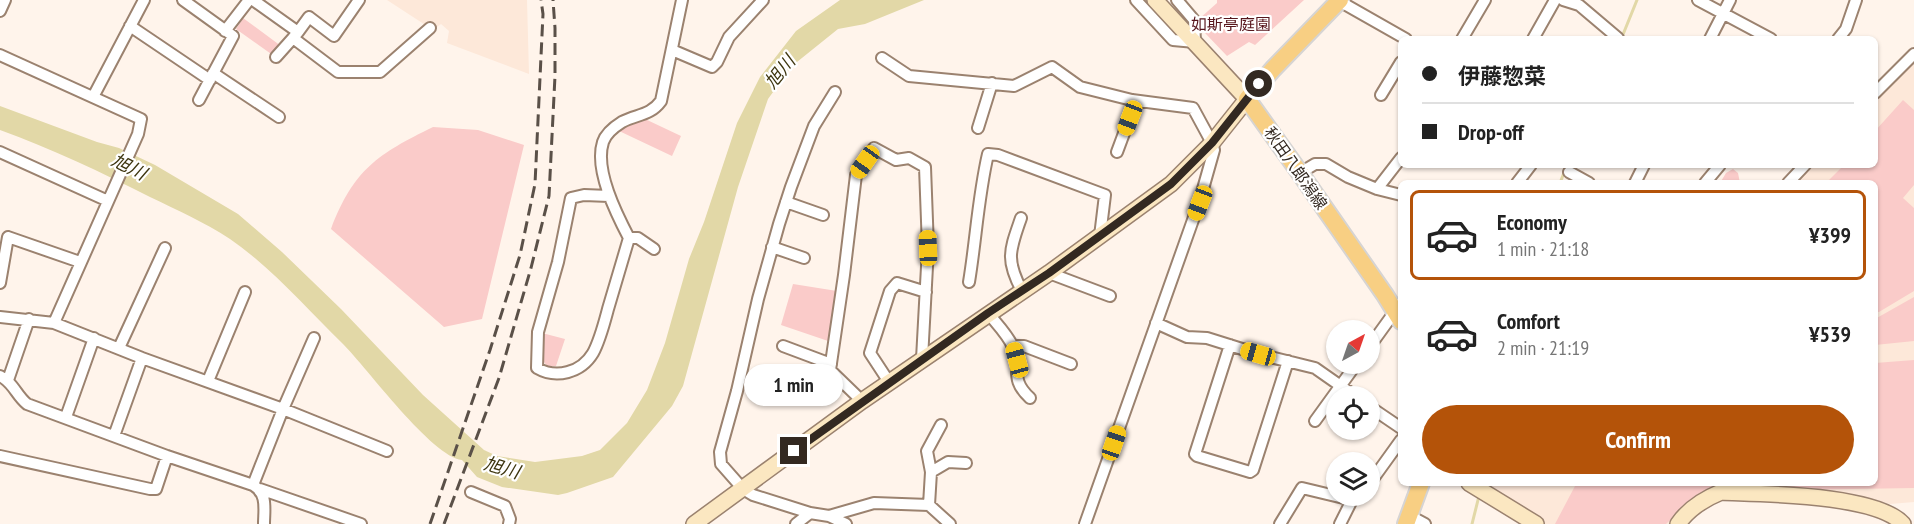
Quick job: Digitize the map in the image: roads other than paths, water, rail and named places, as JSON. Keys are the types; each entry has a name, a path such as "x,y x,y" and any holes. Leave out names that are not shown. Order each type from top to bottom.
{"main road":[{"path":"1247,99 1339,1"},
{"name":"秋田八郎潟線","path":"1247,99 1398,311"},
{"path":"1408,520 1419,486"}],"street":[{"path":"0,11 5,0"},
{"path":"93,97 144,0"},
{"path":"183,0 232,36 199,100"},
{"path":"225,31 251,0 338,72 381,72 430,28"},
{"path":"276,57 309,17 334,36 358,0"},
{"path":"609,196 584,195 571,198 558,262 538,332 537,368 545,372 556,374 568,372 581,366 593,353 602,329 629,238 611,204 602,162 602,143 605,136 615,126 627,119 654,110 661,100 682,0"},
{"path":"672,50 712,67 717,62 729,37 763,0"},
{"path":"1136,0 1152,20 1173,40 1194,42"},
{"path":"694,524 862,401 1049,273 1171,184 1212,143 1247,99 1155,0"},
{"path":"1177,0 1194,20 1194,42"},
{"path":"1464,36 1485,0"},
{"path":"1535,36 1555,0"},
{"path":"1563,0 1579,5 1616,36"},
{"path":"1698,0 1765,36"},
{"path":"1712,36 1730,0"},
{"path":"1840,36 1846,29 1856,0"},
{"path":"1339,1 1401,36"},
{"path":"130,26 279,117"},
{"path":"1878,90 1914,54"},
{"path":"0,55 141,119 138,134 54,323"},
{"path":"882,58 909,76 1014,86 1052,67 1080,87 1136,101 1193,108 1212,143 1212,156 1200,203 1085,524"},
{"path":"1381,95 1398,67"},
{"path":"978,128 992,83"},
{"path":"835,92 814,126 786,202 772,247 720,452 721,464 743,489 753,495 810,513 829,516 846,524"},
{"path":"1117,152 1136,101"},
{"path":"862,401 830,370 856,175 874,148 896,159 909,158 925,167 928,248 922,360"},
{"path":"0,152 108,201"},
{"path":"969,282 976,217 988,154 998,155 1105,195 1100,236"},
{"path":"1377,189 1398,162"},
{"path":"1300,173 1315,165 1326,164 1348,177 1377,189 1398,194"},
{"path":"1519,180 1529,168"},
{"path":"1791,180 1802,168"},
{"path":"1569,172 1584,180"},
{"path":"786,202 823,215"},
{"path":"1021,218 1009,258 1014,276 1022,291"},
{"path":"1,277 8,237 80,262"},
{"path":"629,238 638,238 654,249"},
{"path":"772,247 804,258"},
{"path":"119,348 165,248"},
{"path":"1049,273 1110,296"},
{"path":"890,382 870,353 890,291 897,283 926,292"},
{"path":"208,381 245,292"},
{"path":"988,313 1013,346 1017,360 1016,377 1023,391 1030,398"},
{"path":"1380,334 1398,313"},
{"path":"0,317 54,323 142,358 283,409 387,451"},
{"path":"29,320 4,378 27,404 348,522 361,524"},
{"path":"1156,323 1187,337 1207,338 1315,368 1340,386 1349,374"},
{"path":"66,417 94,338"},
{"path":"264,524 264,501 256,487 283,409 314,339"},
{"path":"1230,345 1196,454 1250,472 1253,470 1288,361"},
{"path":"783,346 831,364"},
{"path":"1013,346 1024,346 1071,364"},
{"path":"114,436 142,358"},
{"path":"1315,421 1326,406"},
{"path":"1380,413 1398,426"},
{"path":"929,505 931,472 927,451 941,424"},
{"path":"1380,469 1398,444"},
{"path":"0,456 156,489 167,456"},
{"path":"931,472 948,462 966,463"},
{"path":"1474,486 1532,523"},
{"path":"1280,524 1304,487 1326,491"},
{"path":"471,492 505,506 510,519 509,524"},
{"path":"1678,524 1685,514 1705,499 1721,492 1844,500 1870,505 1892,514 1903,524"},
{"path":"829,516 874,503 929,505 950,524"},
{"path":"1340,524 1349,506"},
{"path":"796,524 810,513"},
{"path":"1408,520 1425,524"}],"water":[{"name":"旭川","path":"840,0 924,0 865,24 838,29 792,66 768,99 738,187 683,386 672,406 613,477 558,495 502,487 477,477 462,460 449,455 434,444 400,410 343,344 275,276 230,239 190,216 95,170 0,130 0,106 119,148 155,165 238,214 282,252 341,309 423,395 484,450 497,456 535,462 582,456 600,450 627,423 647,390 665,343 689,259 704,222 737,123 760,77 796,31"}],"waterway":[{"path":"1622,36 1637,0"},
{"path":"1561,180 1566,168"},
{"path":"1472,524 1479,496"}],"railway":[{"path":"430,524 520,255 535,184 543,14 541,0"},
{"path":"444,524 499,378 549,196 555,76 553,0"}],"park label":[{"name":"如斯亭庭園","path":"1231,24"}]}
